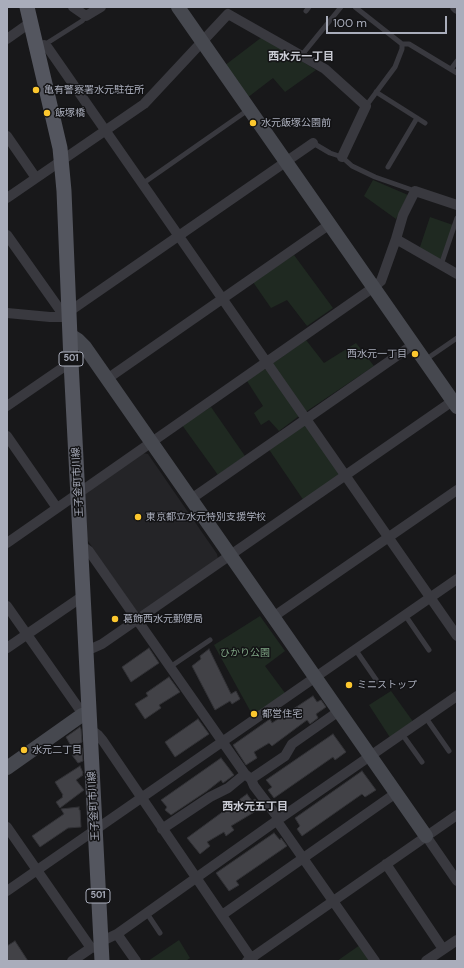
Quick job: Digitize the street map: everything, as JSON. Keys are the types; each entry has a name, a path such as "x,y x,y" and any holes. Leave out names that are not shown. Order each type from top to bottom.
{"main road":[{"name":"王子金町市川線","path":"27,7 40,46 62,160 68,315 79,493 80,549 86,649 86,715 90,729 96,830 98,949"}],"street":[{"path":"73,7 86,16 101,7"},
{"path":"86,649 102,644 345,475 456,402 178,7"},
{"path":"7,198 144,104 230,10 301,56 325,69 366,106 342,157"},
{"path":"7,39 31,22"},
{"path":"40,46 48,48 457,636"},
{"path":"7,136 36,178"},
{"path":"7,313 50,318 68,315 178,236 313,143"},
{"path":"7,543 381,281 403,215 415,191 457,205"},
{"path":"107,379 223,300 330,224"},
{"path":"7,235 68,315"},
{"path":"396,239 457,274"},
{"path":"70,335 82,343 457,881"},
{"path":"191,499 414,344"},
{"path":"7,406 71,362"},
{"path":"7,436 57,508"},
{"path":"273,618 457,490"},
{"path":"80,549 85,548 89,550 375,961"},
{"path":"7,891 142,799 457,579"},
{"path":"7,648 83,596"},
{"path":"7,606 80,710 86,715 7,768"},
{"path":"72,961 98,949 146,912 457,696"},
{"path":"162,829 210,797 285,756 292,744 339,711"},
{"path":"90,729 103,741 222,915 250,960 457,815"},
{"path":"222,915 396,793"},
{"path":"7,827 37,870 98,949"},
{"path":"386,864 443,949"},
{"path":"117,934 136,961"},
{"path":"426,961 457,940"}],"lane":[{"path":"301,56 341,7"},
{"path":"355,7 402,44 409,44 457,73"},
{"path":"40,46 82,21 86,16"},
{"path":"366,106 395,67 402,49 402,44"},
{"path":"451,69 457,61"},
{"path":"376,92 425,123"},
{"path":"142,184 250,109"},
{"path":"388,167 417,118"},
{"path":"313,143 330,153 342,157 352,166 375,177 415,191"},
{"path":"441,265 457,218"},
{"path":"425,360 457,338"},
{"path":"405,615 429,650"},
{"path":"170,667 210,640"},
{"path":"355,650 377,682"},
{"path":"426,718 449,751"},
{"path":"402,734 422,762"},
{"path":"146,912 160,933"}],"shaded area":[{"name":"東京都立水元特別支援学校","path":"142,453 148,454 217,554 218,559 138,614 86,538 84,496 86,493"}],"green space":[{"path":"262,37 316,70 285,92 273,78 247,98 224,66"},
{"path":"373,180 408,195 396,219 364,196"},
{"path":"430,217 453,225 440,261 419,250"},
{"path":"294,255 333,308 307,326 287,300 271,308 253,282"},
{"path":"306,340 324,363 356,343 374,366 304,413 272,364"},
{"path":"263,369 269,370 299,416 279,431 269,420 261,425 254,413 263,406 247,381"},
{"path":"211,407 245,456 218,475 182,425"},
{"path":"305,422 343,474 304,501 268,448"},
{"name":"ひかり公園","path":"260,616 285,651 265,666 285,693 253,716 214,645"},
{"path":"391,691 414,723 391,739 369,705"},
{"path":"179,940 190,958 186,961 148,961"},
{"path":"360,945 371,961 337,961"}],"building":[{"path":"149,648 159,663 131,682 122,667"},
{"path":"209,649 231,694 236,691 240,699 232,704 230,701 215,710 192,666 201,659 200,656"},
{"path":"169,677 180,692 159,705 161,708 145,719 135,704 148,696 146,693"},
{"path":"313,696 317,702 321,700 326,707 316,714 318,718 310,724 307,720 272,746 269,743 254,752 257,758 246,765 233,745 270,719 272,723"},
{"path":"198,719 209,734 175,757 165,742"},
{"path":"80,727 82,742 79,744 82,748 83,761 78,763 72,755 75,753 66,737"},
{"path":"333,734 346,752 335,760 333,757 274,798 268,790 272,787 266,780"},
{"path":"221,758 234,775 223,783 221,780 171,815 165,810 167,807 161,800"},
{"path":"80,766 83,775 76,780 84,790 60,808 56,802 63,797 63,795 55,782"},
{"path":"362,771 376,790 365,797 362,794 302,836 297,829 300,826 295,818"},
{"path":"247,794 252,801 255,799 261,808 231,826 234,830 226,836 224,832 207,842 210,846 200,854 187,838"},
{"path":"79,807 81,827 68,828 40,847 32,836 64,814 61,809"},
{"path":"274,833 280,840 281,838 287,846 236,881 239,885 229,891 216,873"},
{"path":"15,941 28,961 7,961 7,946"}],"place":[{"name":"亀有警察署水元駐在所","path":"36,90"},
{"name":"飯塚橋","path":"47,113"},
{"name":"水元飯塚公園前","path":"253,123"},
{"name":"西水元一丁目","path":"415,354"},
{"name":"東京都立水元特別支援学校","path":"138,517"},
{"name":"葛飾西水元郵便局","path":"115,619"},
{"name":"ミニストップ","path":"349,685"},
{"name":"都営住宅","path":"254,714"},
{"name":"水元二丁目","path":"24,750"}],"district":[{"name":"西水元一丁目","path":"301,57"},
{"name":"西水元五丁目","path":"255,807"}]}
